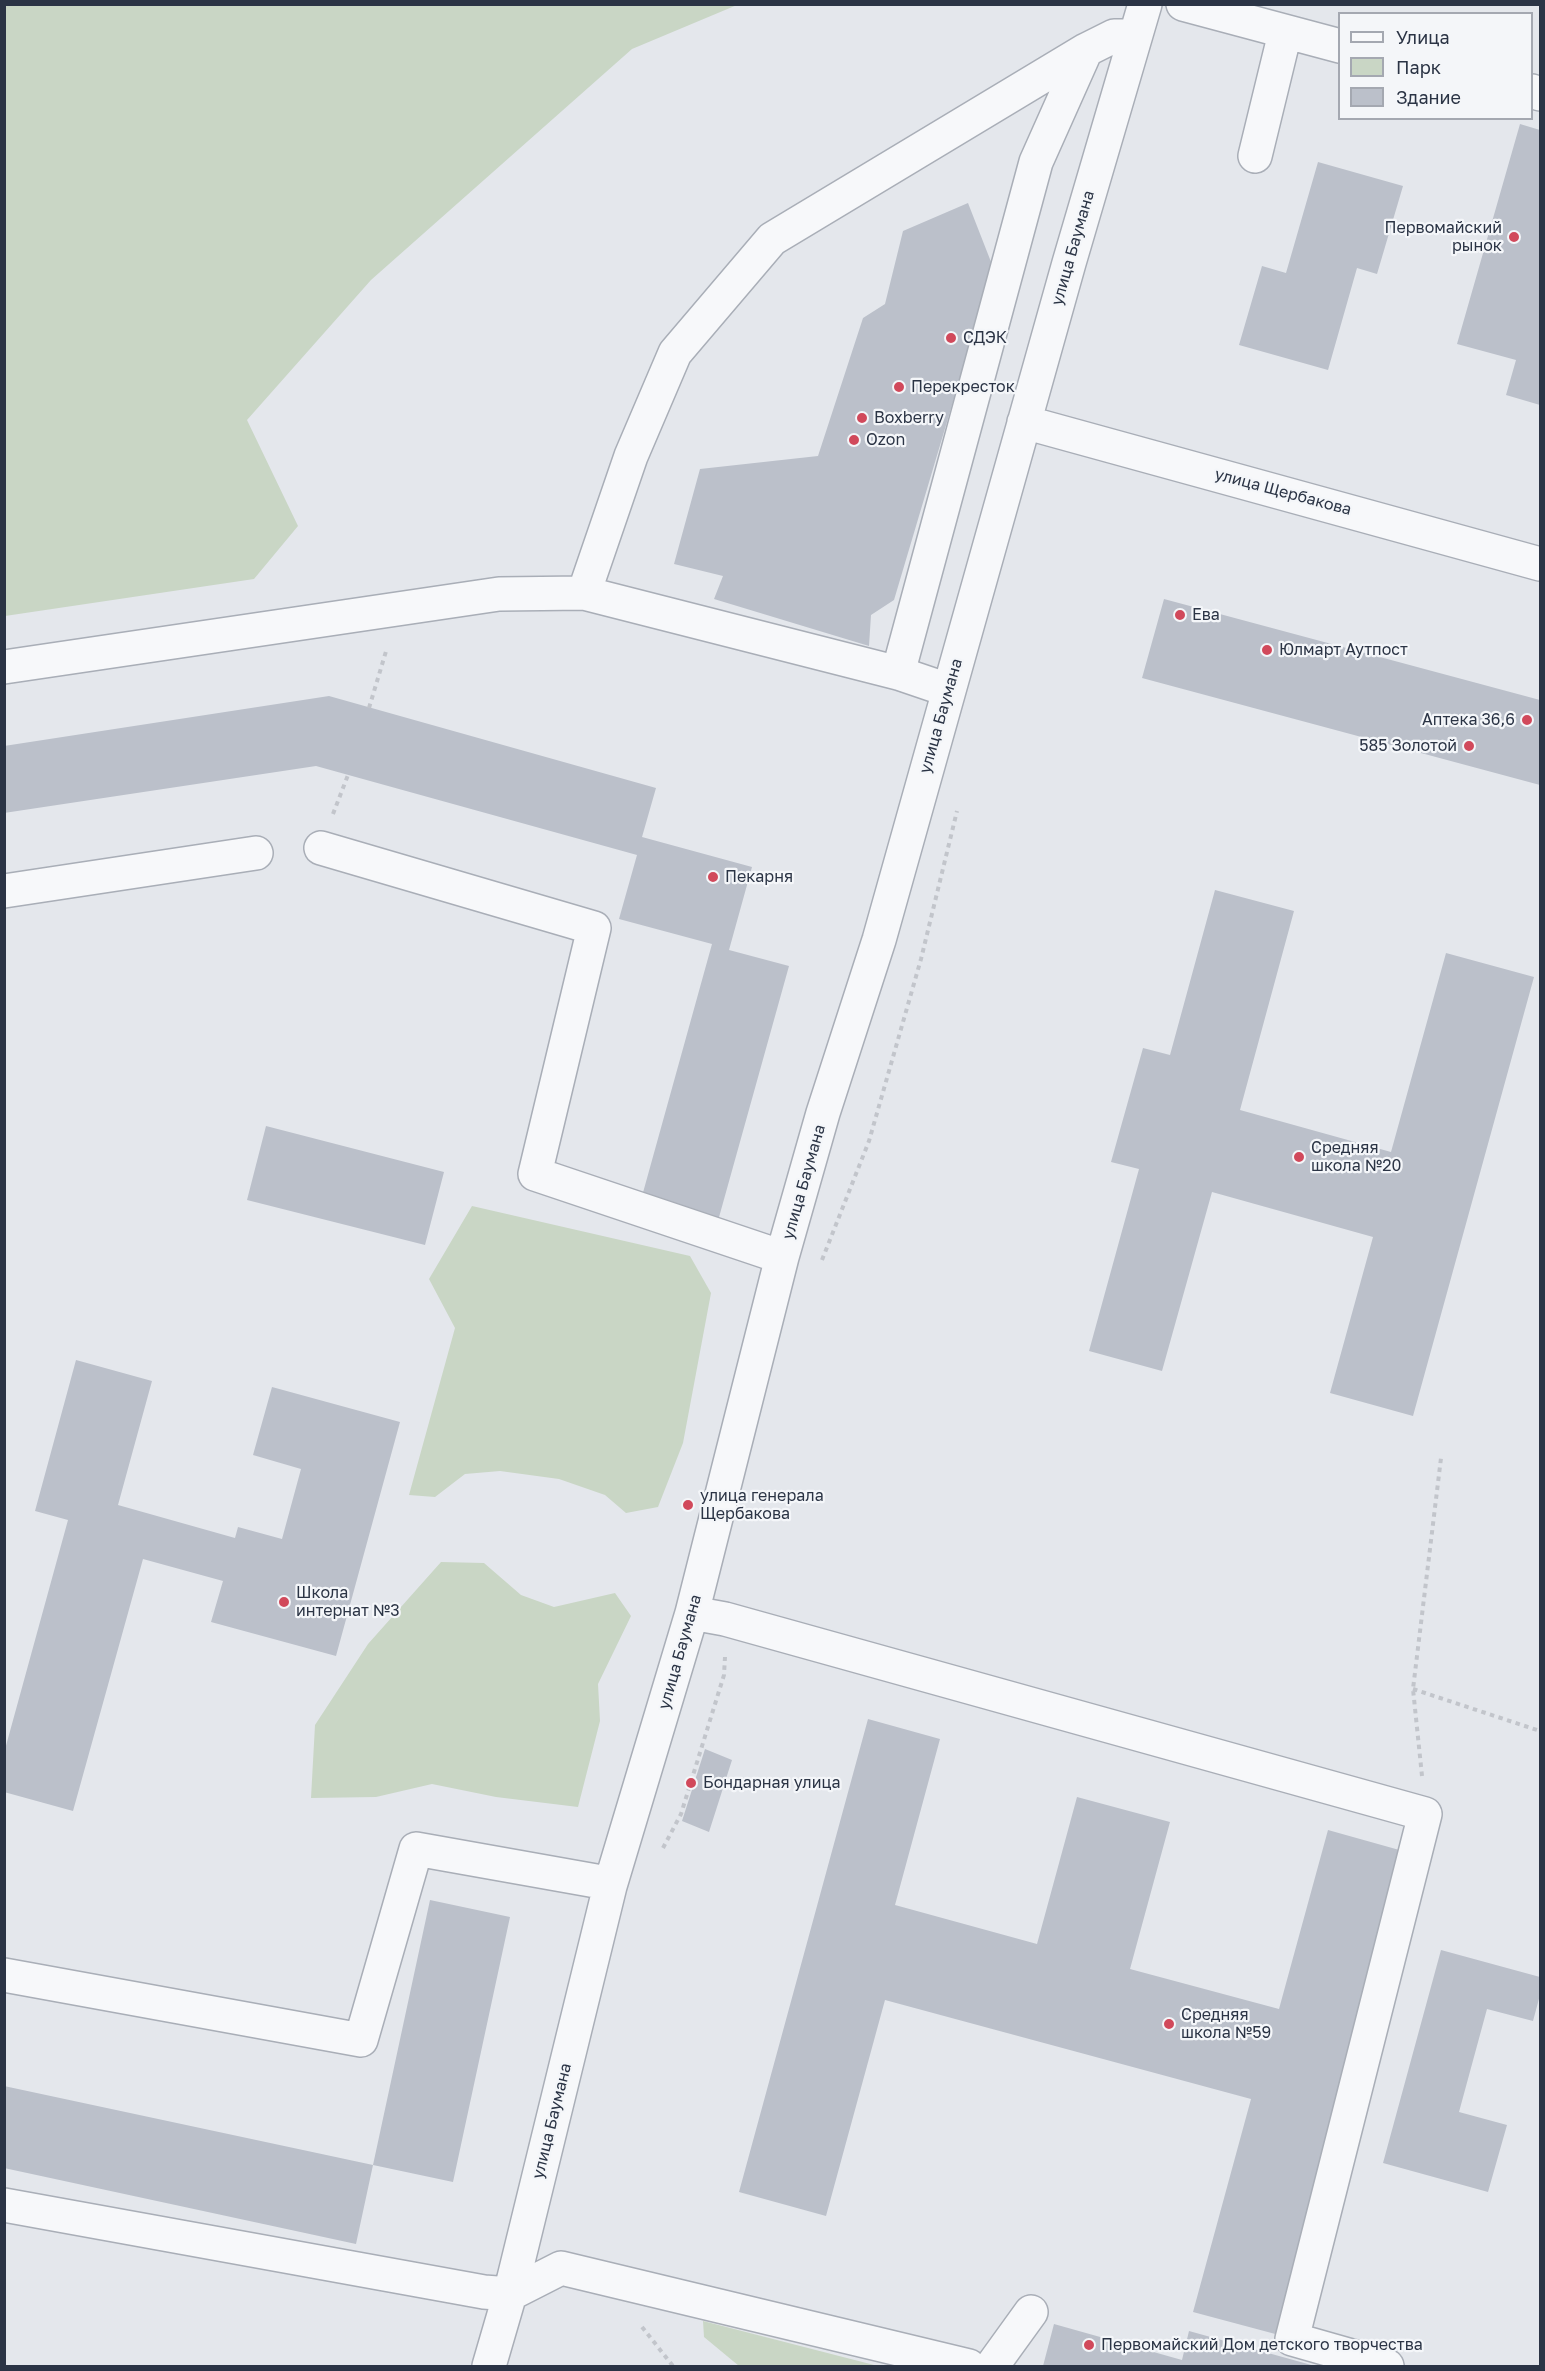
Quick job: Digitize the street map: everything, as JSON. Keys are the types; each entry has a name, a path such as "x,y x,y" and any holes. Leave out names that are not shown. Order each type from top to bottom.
{"street":[{"name":"улица Баумана","path":"489,2367 510,2294 610,1886 692,1613 783,1257 823,1113 879,940 1144,4"},
{"path":"1183,4 1338,46"},
{"path":"1255,156 1285,33"},
{"path":"584,593 631,456 675,353 772,239 1086,50 1114,36 1135,36"},
{"path":"898,673 1036,162 1086,50"},
{"name":"улица Щербакова","path":"1024,422 1540,564"},
{"path":"4,667 499,594 584,593 898,673 948,690"},
{"path":"321,848 594,928 535,1174 783,1257"},
{"path":"4,891 255,853"},
{"path":"692,1613 725,1619 1425,1814 1292,2339 1387,2367"},
{"path":"4,1975 361,2040 416,1849 596,1881 610,1886"},
{"path":"4,2205 484,2292 510,2294 561,2268 969,2367"},
{"path":"992,2367 1031,2312"}],"path":[{"path":"369,708 399,608"},
{"path":"820,1265 869,1141 921,959 959,800"},
{"path":"1425,1814 1413,1689 1441,1458"},
{"path":"659,1853 681,1814 724,1676 725,1619"},
{"path":"1413,1689 1540,1731"}],"green space":[{"path":"4,5 737,5 632,49 371,280 247,420 298,526 254,579 5,616"},
{"path":"472,1206 690,1256 711,1293 683,1443 658,1507 626,1513 605,1495 559,1479 500,1471 465,1474 435,1497 409,1495 455,1328 429,1279"},
{"path":"441,1562 484,1563 521,1595 554,1607 615,1593 631,1616 598,1684 600,1721 578,1807 496,1797 432,1784 376,1797 311,1798 315,1725 368,1644"},
{"path":"703,2321 878,2366 739,2366 704,2337"}],"building":[{"name":"Первомайский рынок","path":"1520,124 1540,130 1540,405 1506,395 1516,360 1457,344"},
{"path":"1318,162 1403,186 1377,274 1357,268 1328,370 1239,345 1262,266 1286,273"},
{"name":"Перекресток","path":"968,203 993,267 894,600 871,615 869,646 714,599 723,576 674,564 700,469 818,456 863,318 885,304 903,231"},
{"path":"1164,599 1540,700 1540,785 1142,678"},
{"path":"329,696 656,788 642,837 752,867 729,950 789,966 716,1228 639,1207 712,944 619,919 637,855 316,766 4,813 4,746"},
{"name":"Средняя школа №20","path":"1215,890 1294,911 1240,1110 1391,1152 1446,953 1534,977 1413,1416 1330,1393 1373,1237 1212,1192 1162,1371 1089,1351 1139,1169 1111,1162 1143,1048 1170,1055"},
{"path":"266,1126 444,1172 425,1245 247,1200"},
{"name":"Школа интернат №3","path":"76,1360 152,1381 118,1505 235,1538 238,1527 282,1539 301,1469 253,1455 272,1387 400,1422 336,1656 211,1622 223,1581 143,1559 73,1811 4,1792 4,1753 68,1520 35,1511"},
{"name":"Средняя школа №59","path":"868,1719 940,1739 895,1905 1037,1944 1077,1797 1170,1822 1130,1969 1279,2009 1328,1830 1410,1853 1279,2335 1193,2312 1251,2099 885,2000 826,2216 739,2192"},
{"path":"705,1749 732,1760 709,1832 682,1821"},
{"path":"430,1900 510,1917 453,2182 373,2165"},
{"path":"1441,1950 1540,1977 1540,1995 1533,2021 1487,2009 1459,2112 1507,2125 1488,2192 1383,2163"},
{"path":"4,2086 373,2165 356,2244 4,2168"},
{"name":"Первомайский Дом детского творчества","path":"1054,2324 1182,2360 1189,2331 1315,2366 1043,2366"}],"place":[{"name":"Первомайский рынок","path":"1514,237"},
{"name":"СДЭК","path":"951,338"},
{"name":"Перекресток","path":"899,387"},
{"name":"Boxberry","path":"862,418"},
{"name":"Ozon","path":"854,440"},
{"name":"Ева","path":"1180,615"},
{"name":"Юлмарт Аутпост","path":"1267,650"},
{"name":"Аптека 36,6","path":"1527,720"},
{"name":"585 Золотой","path":"1469,746"},
{"name":"Пекарня","path":"713,877"},
{"name":"Средняя школа №20","path":"1299,1157"},
{"name":"улица генерала Щербакова","path":"688,1505"},
{"name":"Школа интернат №3","path":"284,1602"},
{"name":"Бондарная улица","path":"691,1783"},
{"name":"Средняя школа №59","path":"1169,2024"},
{"name":"Первомайский Дом детского творчества","path":"1089,2345"}]}
